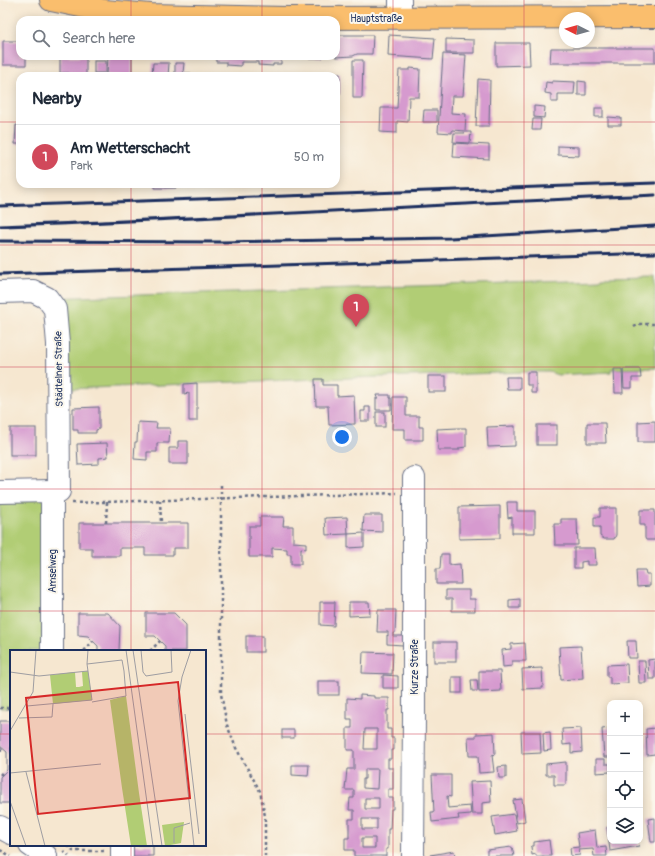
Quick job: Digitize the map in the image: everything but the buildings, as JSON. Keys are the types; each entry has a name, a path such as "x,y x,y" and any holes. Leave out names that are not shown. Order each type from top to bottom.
{"main road":[{"name":"Hauptstraße","path":"51,0 105,12 197,16"},
{"name":"Hauptstraße","path":"313,16 400,9 655,17"}],"street":[{"name":"Städtelner Straße","path":"0,292 33,292 47,298 55,309 58,344 54,495"},
{"name":"Kurze Straße","path":"413,856 414,485"},
{"path":"0,492 54,495"},
{"name":"Amselweg","path":"52,650 54,495"},
{"path":"0,827 10,832"}],"path":[{"path":"634,327 639,324 655,324"},
{"path":"221,485 221,694 227,726 236,748 260,791 265,816 265,856"},
{"path":"54,495 107,502 221,498 414,485"},
{"path":"160,500 160,523"},
{"path":"106,523 107,502"},
{"path":"85,650 93,641"},
{"path":"151,650 160,641"},
{"path":"69,846 69,848 73,851 122,851"},
{"path":"0,849 11,856"}],"green space":[{"path":"655,277 655,368 611,369 611,372 558,375 549,372 527,372 67,389 47,298 600,280 601,278"},
{"path":"52,491 52,650 10,650 10,708 0,708 0,492"}],"railway":[{"path":"0,206 655,183"},
{"path":"0,226 655,195"},
{"path":"0,241 222,242 450,238 655,226"},
{"path":"0,274 655,253"}],"place":[{"name":"Am Wetterschacht","path":"356,327"}]}
